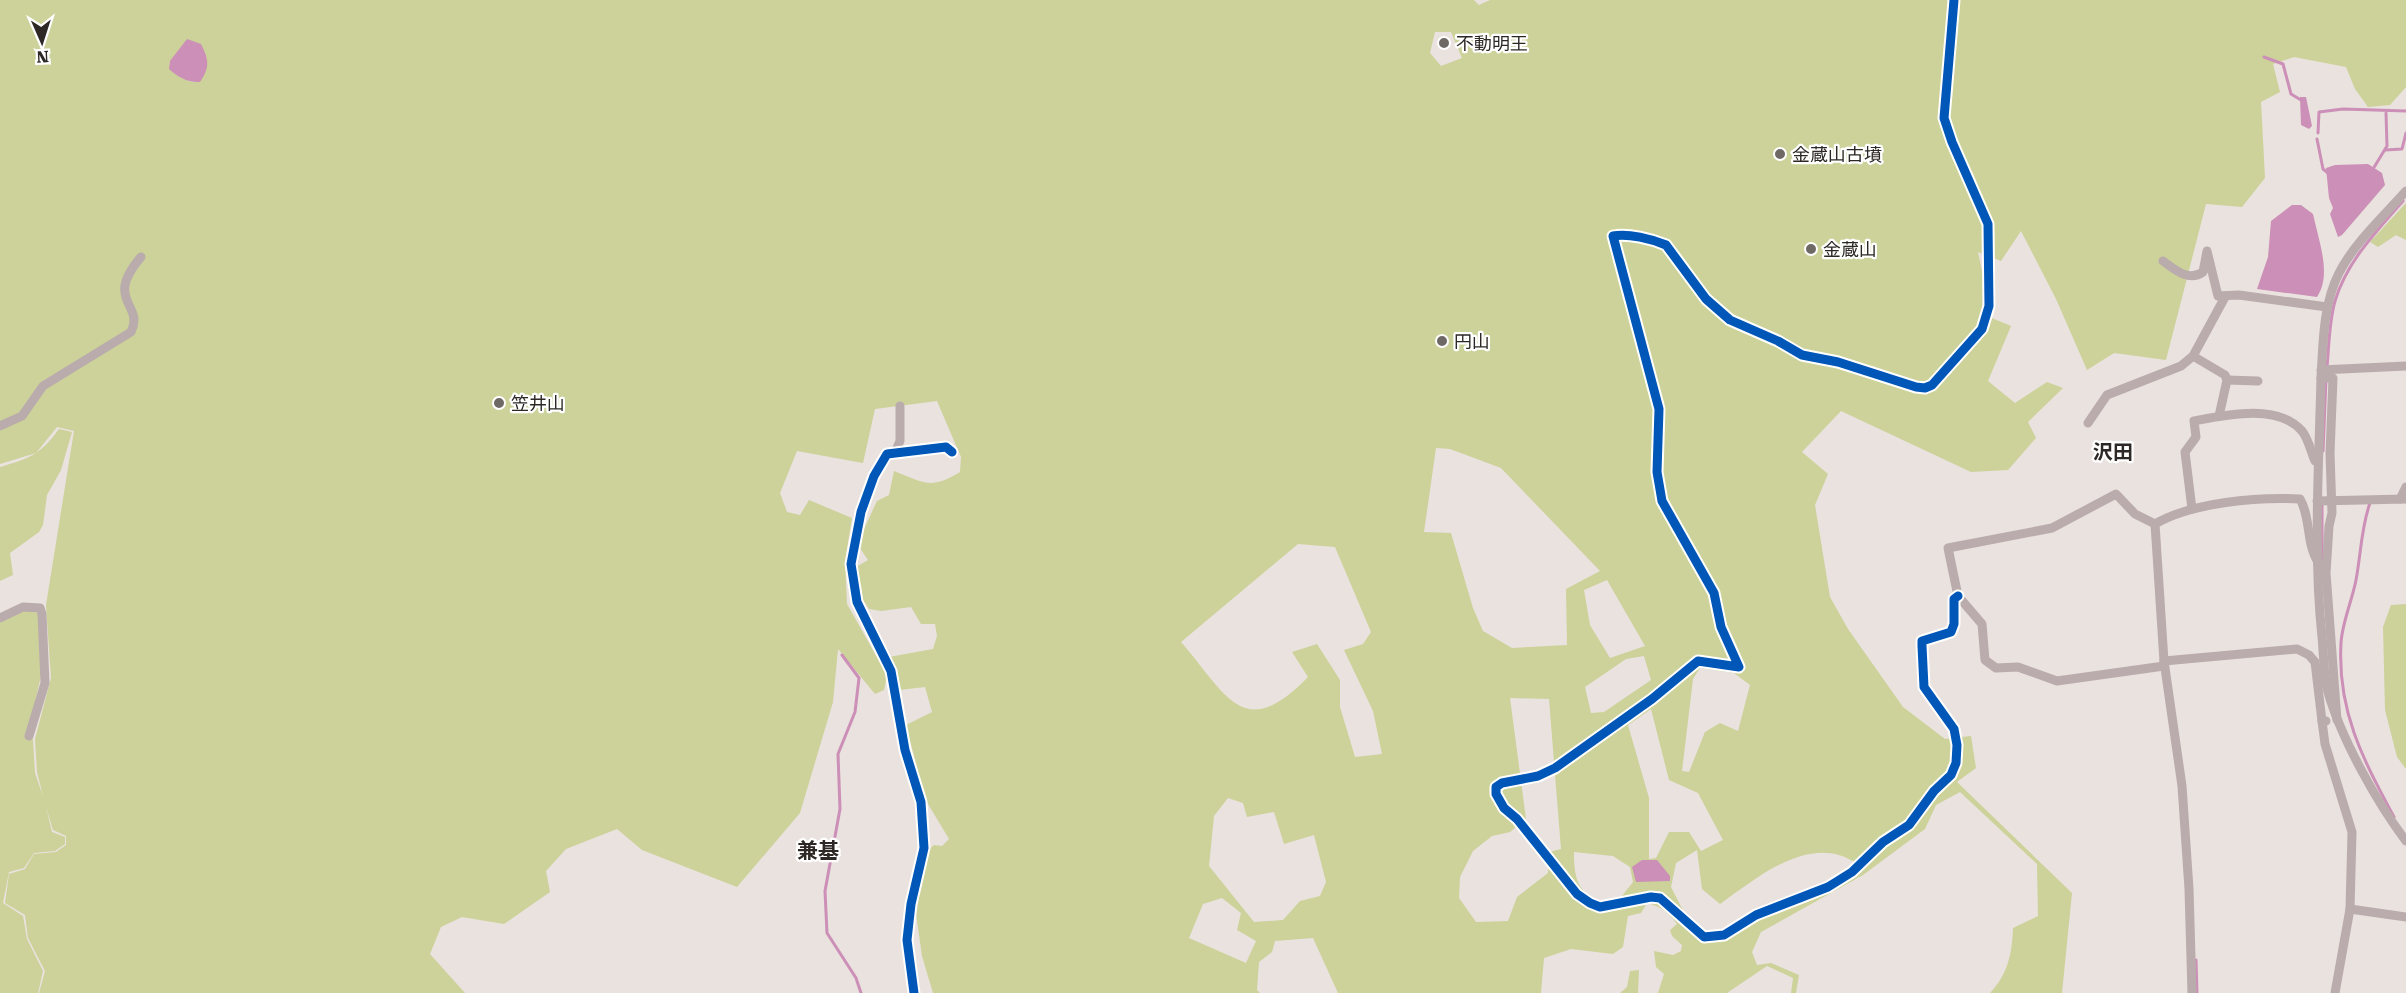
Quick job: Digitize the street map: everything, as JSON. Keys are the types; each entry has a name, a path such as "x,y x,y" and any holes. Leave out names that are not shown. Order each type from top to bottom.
{"street":[{"path":"1954,0 1944,118 1952,142 1988,224 1989,306 1982,330 1932,385 1925,388 1916,387 1838,362 1802,355 1778,341 1730,320 1706,299 1666,246 1658,241 1613,236 1659,409 1657,472 1662,501 1714,593 1720,627 1739,667 1698,662 1652,699 1555,768 1538,776 1502,783 1496,787 1498,800 1517,819 1577,894 1590,903 1600,907 1651,897 1660,898 1704,937 1724,935 1756,915 1828,887 1852,872 1883,842 1909,825 1934,791 1951,775 1956,763 1957,745 1954,729 1924,687 1922,641 1951,632 1954,624 1954,599 1958,596"},
{"path":"2316,463 2325,374 2327,307 2338,275 2353,250 2406,191"},
{"path":"2163,261 2186,275 2197,276 2203,272 2207,251 2218,296 2239,295 2327,307"},
{"path":"0,426 22,416 43,386 131,332 134,320 125,296 124,282 141,257"},
{"path":"2088,423 2107,395 2181,366 2193,356 2225,297"},
{"path":"2193,356 2225,375 2227,380 2219,416"},
{"path":"2325,374 2406,366"},
{"path":"2325,374 2333,378 2330,453 2318,562 2318,602 2327,689 2337,720 2390,820 2406,841"},
{"path":"2227,380 2258,381"},
{"path":"895,452 900,441 900,405"},
{"path":"2192,509 2185,452 2196,437 2193,421 2219,416 2267,414 2292,422 2304,432 2316,463 2324,501 2326,573 2337,720"},
{"path":"914,993 908,940 911,904 924,848 921,802 905,750 891,671 857,602 851,564 861,512 874,476 887,454 946,447 952,452"},
{"path":"2324,501 2403,500 2406,487"},
{"path":"2318,562 2313,554 2306,509 2300,499 2274,497 2192,509 2155,524 2135,514 2116,494 2052,528 1948,548 1958,596 1982,624 1985,660 1996,668 2018,667 2057,681 2164,664 2297,649 2309,655 2315,662 2325,744 2352,832 2350,909 2335,993"},
{"path":"2155,524 2164,664 2182,786 2190,889 2192,993"},
{"path":"0,618 23,607 40,608 42,614 45,683 29,736"},
{"path":"2322,721 2337,720"},
{"path":"2350,909 2406,917"}],"green space":[{"path":"0,0 1474,0 1479,5 1490,0 2406,0 2406,87 2390,105 2368,107 2355,89 2346,67 2294,57 2273,64 2280,92 2261,102 2265,178 2242,207 2206,204 2166,360 2114,353 2087,370 2056,299 2021,231 2001,261 1978,252 1984,281 1982,314 2011,326 1988,381 2015,403 2047,382 2063,388 2028,422 2036,438 2008,470 1971,472 1841,411 1802,452 1828,474 1815,505 1830,597 1848,629 1903,707 1945,739 1971,736 1976,768 1957,782 2072,893 2062,993 1990,993 2008,963 2013,928 2038,916 2037,864 1960,792 1936,805 1925,829 1863,875 1761,932 1752,952 1757,965 1771,963 1799,975 1796,993 1791,993 1793,978 1767,966 1727,993 1658,993 1664,974 1656,967 1654,951 1673,955 1681,951 1682,945 1672,936 1670,930 1677,924 1674,920 1661,908 1647,903 1641,913 1628,916 1623,947 1613,954 1571,949 1544,958 1541,993 1338,993 1313,938 1275,941 1272,952 1259,962 1257,990 1260,993 933,993 922,956 916,914 927,851 934,845 942,846 949,839 925,799 906,725 932,712 925,687 899,690 889,657 933,649 937,636 935,624 921,624 911,607 881,611 869,609 863,600 856,567 868,560 857,544 877,501 889,495 894,471 927,483 950,478 960,472 961,457 937,401 875,409 863,463 797,451 780,493 787,512 800,515 809,500 852,518 845,561 847,604 887,675 884,690 875,694 838,649 833,702 800,813 737,887 642,850 617,829 566,849 546,871 550,892 504,924 462,917 441,927 430,954 465,993 39,993 45,971 28,938 25,915 5,903 9,874 25,869 34,854 56,852 66,845 66,836 53,830 46,807 52,832 65,837 65,844 55,851 34,853 24,868 9,872 3,903 23,916 27,939 43,971 38,993 0,993 0,621 24,611 39,614 41,676 29,728 33,740 35,773 43,796 37,772 35,739 51,678 46,605 74,431 57,427 36,453 0,464","holes":["1435,32 1451,32 1462,58 1441,66 1430,53","176,56 200,82 186,80 169,64","1436,448 1450,449 1501,468 1600,571 1566,589 1567,645 1512,648 1483,631 1473,608 1451,533 1424,532","1298,544 1335,547 1371,632 1363,644 1344,650 1373,711 1382,754 1355,757 1340,707 1340,680 1317,644 1292,652 1308,677 1286,697 1267,707 1251,709 1237,704 1224,694 1181,642","1607,580 1645,646 1610,658 1590,625 1584,590","1644,656 1651,680 1604,712 1591,713 1585,687 1626,659","1700,668 1734,673 1750,685 1738,731 1720,723 1705,732 1689,772 1682,771 1693,679","1510,698 1549,699 1561,849 1549,852 1548,873 1517,897 1508,921 1476,922 1459,898 1460,877 1473,851 1492,836 1510,832 1526,819","1651,709 1669,780 1698,793 1723,840 1701,851 1689,832 1669,832 1656,858 1649,859 1649,798 1628,725","1228,798 1243,803 1247,817 1274,812 1284,844 1314,835 1326,882 1320,896 1300,901 1283,920 1254,922 1209,866 1214,816","1697,850 1702,889 1720,904 1767,871 1803,855 1821,853 1838,855 1856,863 1840,877 1717,935 1693,924 1671,887 1676,863","1574,852 1613,856 1630,867 1633,882 1618,901 1597,902 1580,887","1222,898 1241,913 1237,930 1256,941 1246,963 1189,938 1203,904"]},
{"path":"2406,203 2406,240 2396,235 2378,247 2370,242"},
{"path":"59,429 72,432 61,470 47,495 43,525 39,532 10,553 13,575 0,581 0,467 34,454 46,445"},
{"path":"2406,604 2406,769 2397,757 2385,710 2383,627 2391,605"},
{"path":"1639,970 1638,993 1620,993 1627,987 1630,971"}],"shaded area":[{"path":"187,39 201,44 206,55 207,68 200,82 183,79 169,69 170,61"},
{"path":"2300,97 2306,97 2312,126 2309,129 2301,125"},
{"path":"2368,164 2382,173 2385,185 2338,237 2330,214 2333,208 2329,198 2326,168 2335,165"},
{"path":"2292,205 2301,205 2313,214 2324,268 2324,279 2317,297 2257,289 2268,257 2271,221"},
{"path":"1642,860 1657,860 1670,876 1670,881 1636,882 1632,867"}],"waterway":[{"path":"2264,57 2283,64 2291,94 2301,100"},
{"path":"2318,133 2319,112 2343,109 2406,111"},
{"path":"2373,169 2387,146 2386,113"},
{"path":"2385,150 2402,149 2406,133"},
{"path":"2317,139 2323,169 2328,173"},
{"path":"2327,367 2329,334 2340,286 2363,248 2403,201"},
{"path":"2323,451 2326,379"},
{"path":"2322,502 2322,562"},
{"path":"2370,503 2363,531 2356,580 2342,635 2341,668 2343,691 2354,734 2394,817"},
{"path":"842,655 859,678 855,712 838,754 840,809 825,891 827,933 856,978 861,993"},
{"path":"2196,960 2197,993"}],"cycle path":[{"path":"1954,0 1944,118 1952,142 1988,224 1989,306 1982,329 1932,385 1925,388 1916,387 1838,362 1802,355 1778,341 1730,320 1706,299 1666,245 1640,237 1613,236 1659,409 1657,472 1662,501 1714,593 1721,627 1739,667 1698,661 1652,699 1555,768 1538,776 1502,783 1496,787 1496,794 1504,808 1517,819 1577,894 1590,903 1600,907 1651,897 1660,898 1704,937 1724,935 1756,915 1828,887 1852,872 1883,842 1909,825 1934,791 1951,775 1956,763 1957,745 1954,729 1924,687 1922,641 1951,632 1954,624 1954,599 1958,596"},
{"path":"914,993 907,940 911,904 924,848 921,802 905,750 891,671 857,602 851,564 861,512 874,476 887,454 946,447 952,452"}],"place":[{"name":"不動明王","path":"1444,43"},
{"name":"金蔵山古墳","path":"1780,154"},
{"name":"金蔵山","path":"1811,249"},
{"name":"円山","path":"1442,341"},
{"name":"笠井山","path":"499,403"}],"district":[{"name":"沢田","path":"2113,452"},
{"name":"兼基","path":"818,851"}]}
